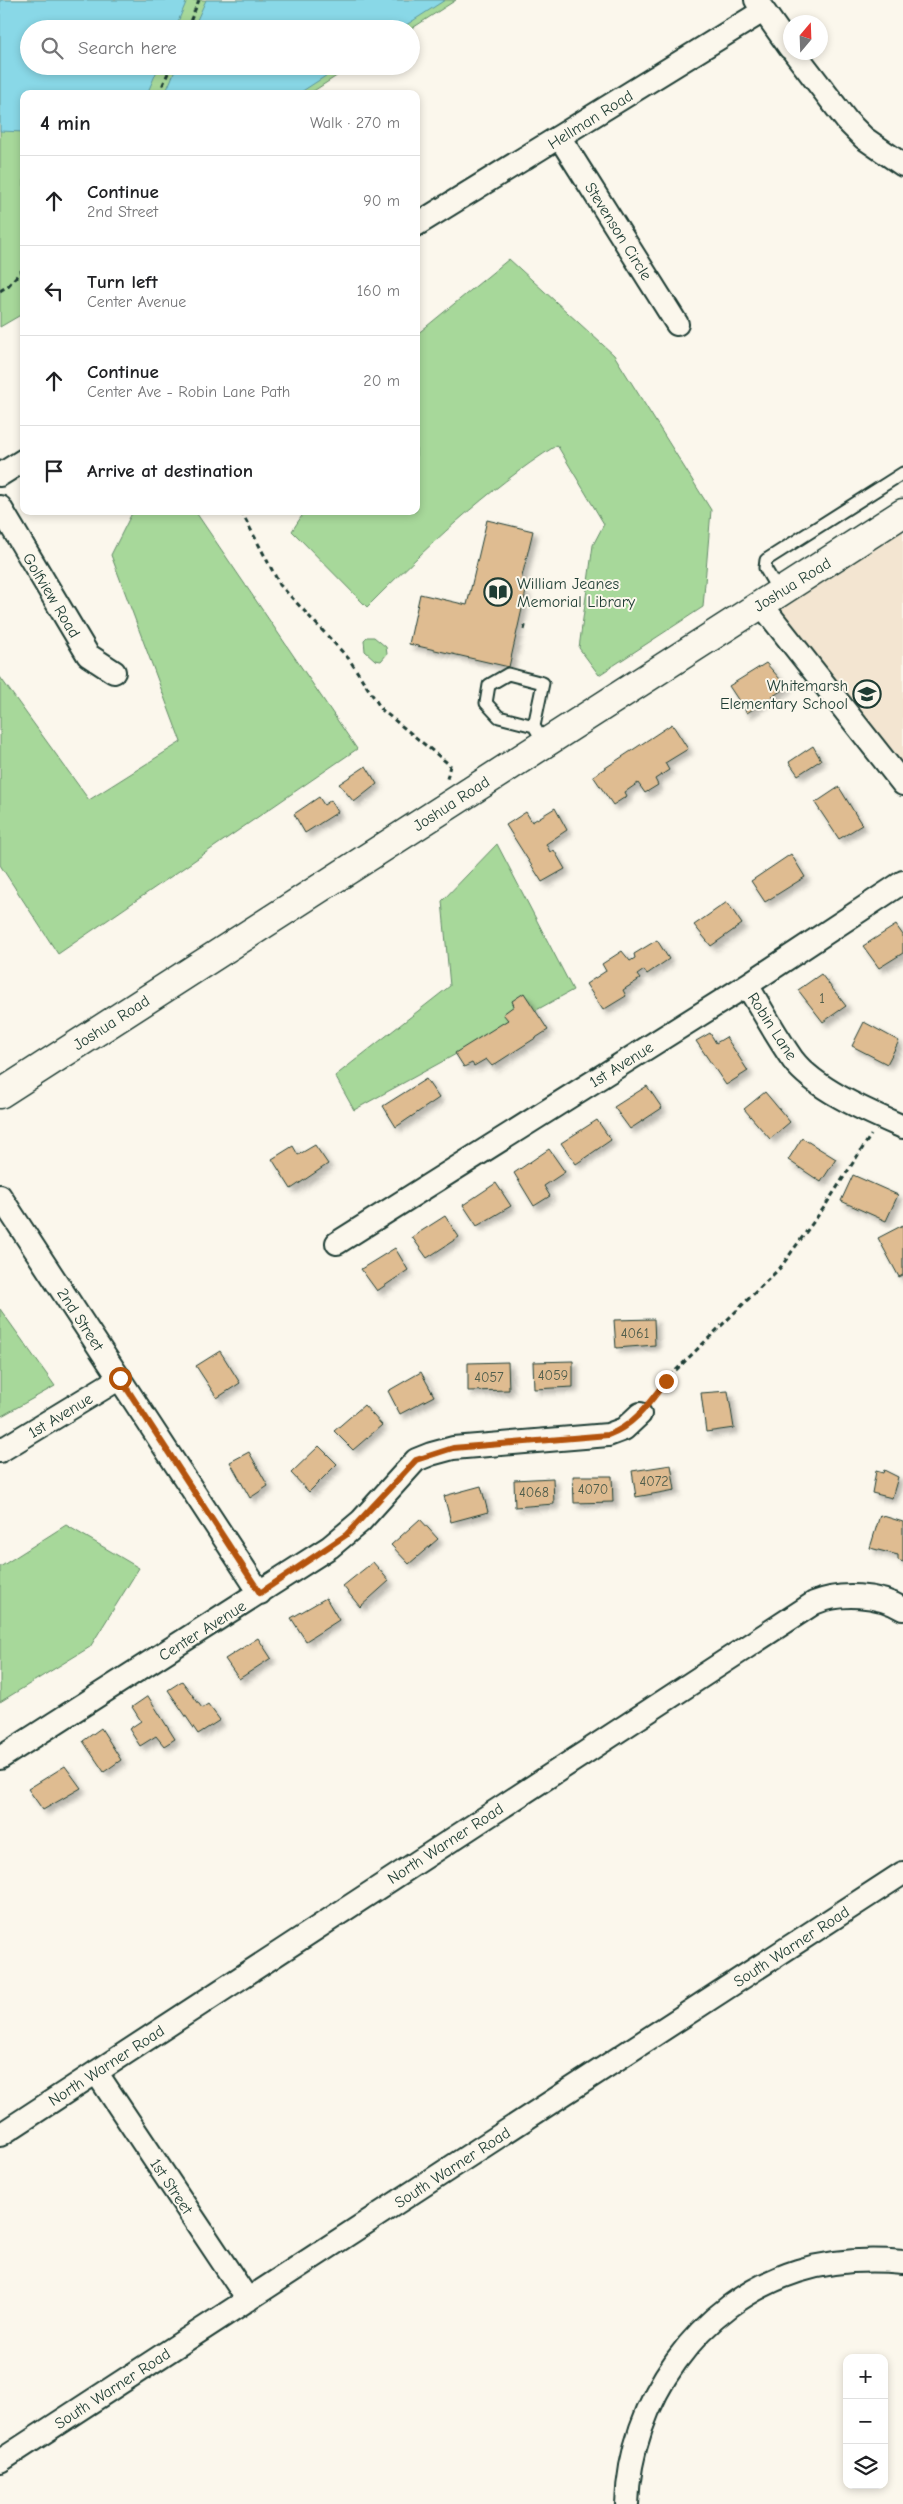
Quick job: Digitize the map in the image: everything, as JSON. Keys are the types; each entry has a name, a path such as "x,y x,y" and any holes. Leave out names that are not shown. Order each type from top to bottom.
{"main road":[{"name":"Joshua Road","path":"3,1085 539,735 770,598 903,513"}],"street":[{"path":"760,5 783,38"},
{"name":"Hellman Road","path":"420,223 560,138 760,5"},
{"path":"800,60 847,121 864,138 903,165"},
{"name":"Stevenson Circle","path":"560,138 678,324"},
{"path":"0,475 20,462"},
{"name":"Golfview Road","path":"0,507 88,656 114,672"},
{"path":"770,598 903,784"},
{"name":"1st Avenue","path":"337,1243 747,985 903,882"},
{"name":"Robin Lane","path":"747,985 794,1061 808,1075 842,1099 903,1127"},
{"name":"2nd Street","path":"0,1196 260,1593"},
{"name":"1st Avenue","path":"0,1451 120,1378"},
{"name":"Center Avenue","path":"0,1758 260,1593 346,1535 416,1460 453,1448 608,1435 624,1429 640,1414"},
{"name":"North Warner Road","path":"0,2135 814,1603 825,1598 858,1596 886,1602 903,1609"},
{"name":"South Warner Road","path":"0,2461 903,1873"},
{"name":"1st Street","path":"96,2072 248,2300"},
{"path":"627,2504 636,2438 650,2404 666,2373 689,2344 716,2318 769,2282 798,2271 859,2261 903,2262"}],"lane":[{"path":"770,598 765,568 766,560 903,473"},
{"path":"508,674 542,683 539,735 499,717 486,703 489,685 508,674"}],"path":[{"path":"191,20 199,0"},
{"path":"160,90 166,75"},
{"path":"0,290 8,286 20,272"},
{"path":"243,515 280,585 349,659 382,710 450,765 446,783"},
{"path":"524,630 526,622"},
{"path":"640,1414 669,1378 780,1268 826,1206 882,1117"}],"shaded area":[{"name":"Whitemarsh Elementary School","path":"903,513 903,784 761,604"}],"green space":[{"path":"0,0 456,0 420,23 420,20 20,20 20,75 338,75 315,90 20,90 20,315 0,327"},
{"path":"509,259 614,355 711,510 703,607 599,675 579,648 593,545 604,524 557,445 481,500 434,542 367,607 292,531 302,515 420,515 420,332"},
{"path":"131,515 198,515 357,749 58,954 0,865 0,677 89,800 181,742 111,555"},
{"path":"367,637 374,637 386,647 387,654 381,661 375,660 365,651 364,640"},
{"path":"497,844 573,990 354,1110 335,1076 450,986 442,901"},
{"path":"0,1309 55,1386 0,1417"},
{"path":"66,1525 139,1568 90,1647 0,1702 0,1567"}],"water":[{"path":"0,0 187,0 179,20 20,20 20,75 155,75 149,90 20,90 20,132 0,131"},
{"path":"206,0 445,0 414,20 197,20"},
{"path":"173,75 327,75 304,90 167,90"}],"building":[{"name":"William Jeanes Memorial Library","path":"487,520 533,531 519,589 526,591 509,667 409,644 420,594 467,605"},
{"path":"766,663 787,687 747,713 729,686"},
{"path":"672,724 688,749 665,763 669,770 655,779 658,785 645,793 638,783 625,792 627,796 613,805 593,776"},
{"path":"813,746 821,760 798,775 789,762"},
{"path":"366,766 377,784 354,802 339,784"},
{"path":"839,787 862,825 839,839 815,803"},
{"path":"319,797 324,805 331,800 338,812 305,833 294,814"},
{"path":"555,808 567,830 546,844 550,852 554,850 565,869 542,882 506,825 526,812 532,822"},
{"path":"791,854 805,877 765,902 751,881"},
{"path":"727,902 742,924 711,946 694,925"},
{"path":"896,925 903,935 903,953 879,968 863,946"},
{"path":"657,940 669,959 647,974 644,970 637,975 640,979 623,990 626,996 603,1010 586,984 606,971 602,964 622,951 630,961 635,958 634,954"},
{"path":"821,974 846,1006 823,1022 798,990"},
{"path":"524,993 548,1030 492,1066 486,1059 474,1066 472,1063 464,1067 455,1053 508,1020 503,1014 514,1006 512,1001"},
{"path":"864,1022 899,1041 887,1064 852,1046"},
{"path":"710,1033 716,1043 726,1037 748,1071 726,1085 696,1041"},
{"path":"426,1079 439,1098 396,1127 383,1106"},
{"path":"647,1086 662,1108 630,1129 614,1107"},
{"path":"765,1092 790,1122 770,1139 744,1109"},
{"path":"597,1120 611,1140 576,1164 561,1143"},
{"path":"802,1138 836,1159 821,1182 788,1160"},
{"path":"315,1145 328,1164 291,1189 272,1159 293,1146 298,1155"},
{"path":"549,1149 565,1172 544,1186 550,1196 534,1206 514,1173"},
{"path":"853,1175 898,1195 886,1221 841,1201"},
{"path":"496,1183 511,1206 477,1226 463,1205"},
{"path":"445,1216 459,1237 427,1258 412,1237"},
{"path":"903,1225 903,1275 899,1277 878,1238"},
{"path":"395,1248 408,1270 377,1291 361,1269"},
{"path":"654,1319 655,1345 616,1348 614,1320"},
{"path":"220,1351 240,1383 217,1398 196,1366"},
{"path":"573,1361 573,1387 534,1389 533,1362"},
{"path":"508,1362 509,1390 468,1391 468,1363"},
{"path":"421,1372 434,1396 400,1414 388,1391"},
{"path":"728,1391 734,1428 706,1432 701,1393"},
{"path":"364,1405 382,1425 353,1450 334,1431"},
{"path":"319,1446 337,1464 309,1492 291,1473"},
{"path":"249,1452 268,1486 250,1498 230,1462"},
{"path":"671,1465 675,1490 636,1497 632,1471"},
{"path":"884,1470 898,1477 892,1498 872,1493 876,1471 883,1473"},
{"path":"573,1476 612,1476 613,1502 574,1503"},
{"path":"553,1478 554,1504 515,1507 514,1480"},
{"path":"481,1486 488,1512 451,1522 444,1496"},
{"path":"880,1515 903,1522 903,1562 898,1560 898,1555 870,1548"},
{"path":"420,1519 438,1539 409,1564 391,1545"},
{"path":"373,1562 389,1581 360,1607 343,1586"},
{"path":"326,1598 339,1620 306,1641 291,1618"},
{"path":"258,1638 271,1658 239,1679 225,1659"},
{"path":"182,1681 202,1708 208,1704 220,1720 198,1734 168,1690"},
{"path":"148,1696 175,1739 164,1746 156,1736 140,1746 129,1729 141,1721 132,1707"},
{"path":"101,1728 121,1760 104,1772 83,1741"},
{"path":"65,1766 81,1788 43,1810 28,1789"}],"place":[{"name":"William Jeanes Memorial Library","path":"498,592"},
{"name":"Whitemarsh Elementary School","path":"867,694"}],"route":[{"path":"120,1378 260,1593 346,1535 361,1522 416,1460 453,1448 608,1435 624,1429 640,1414 666,1381"}]}
